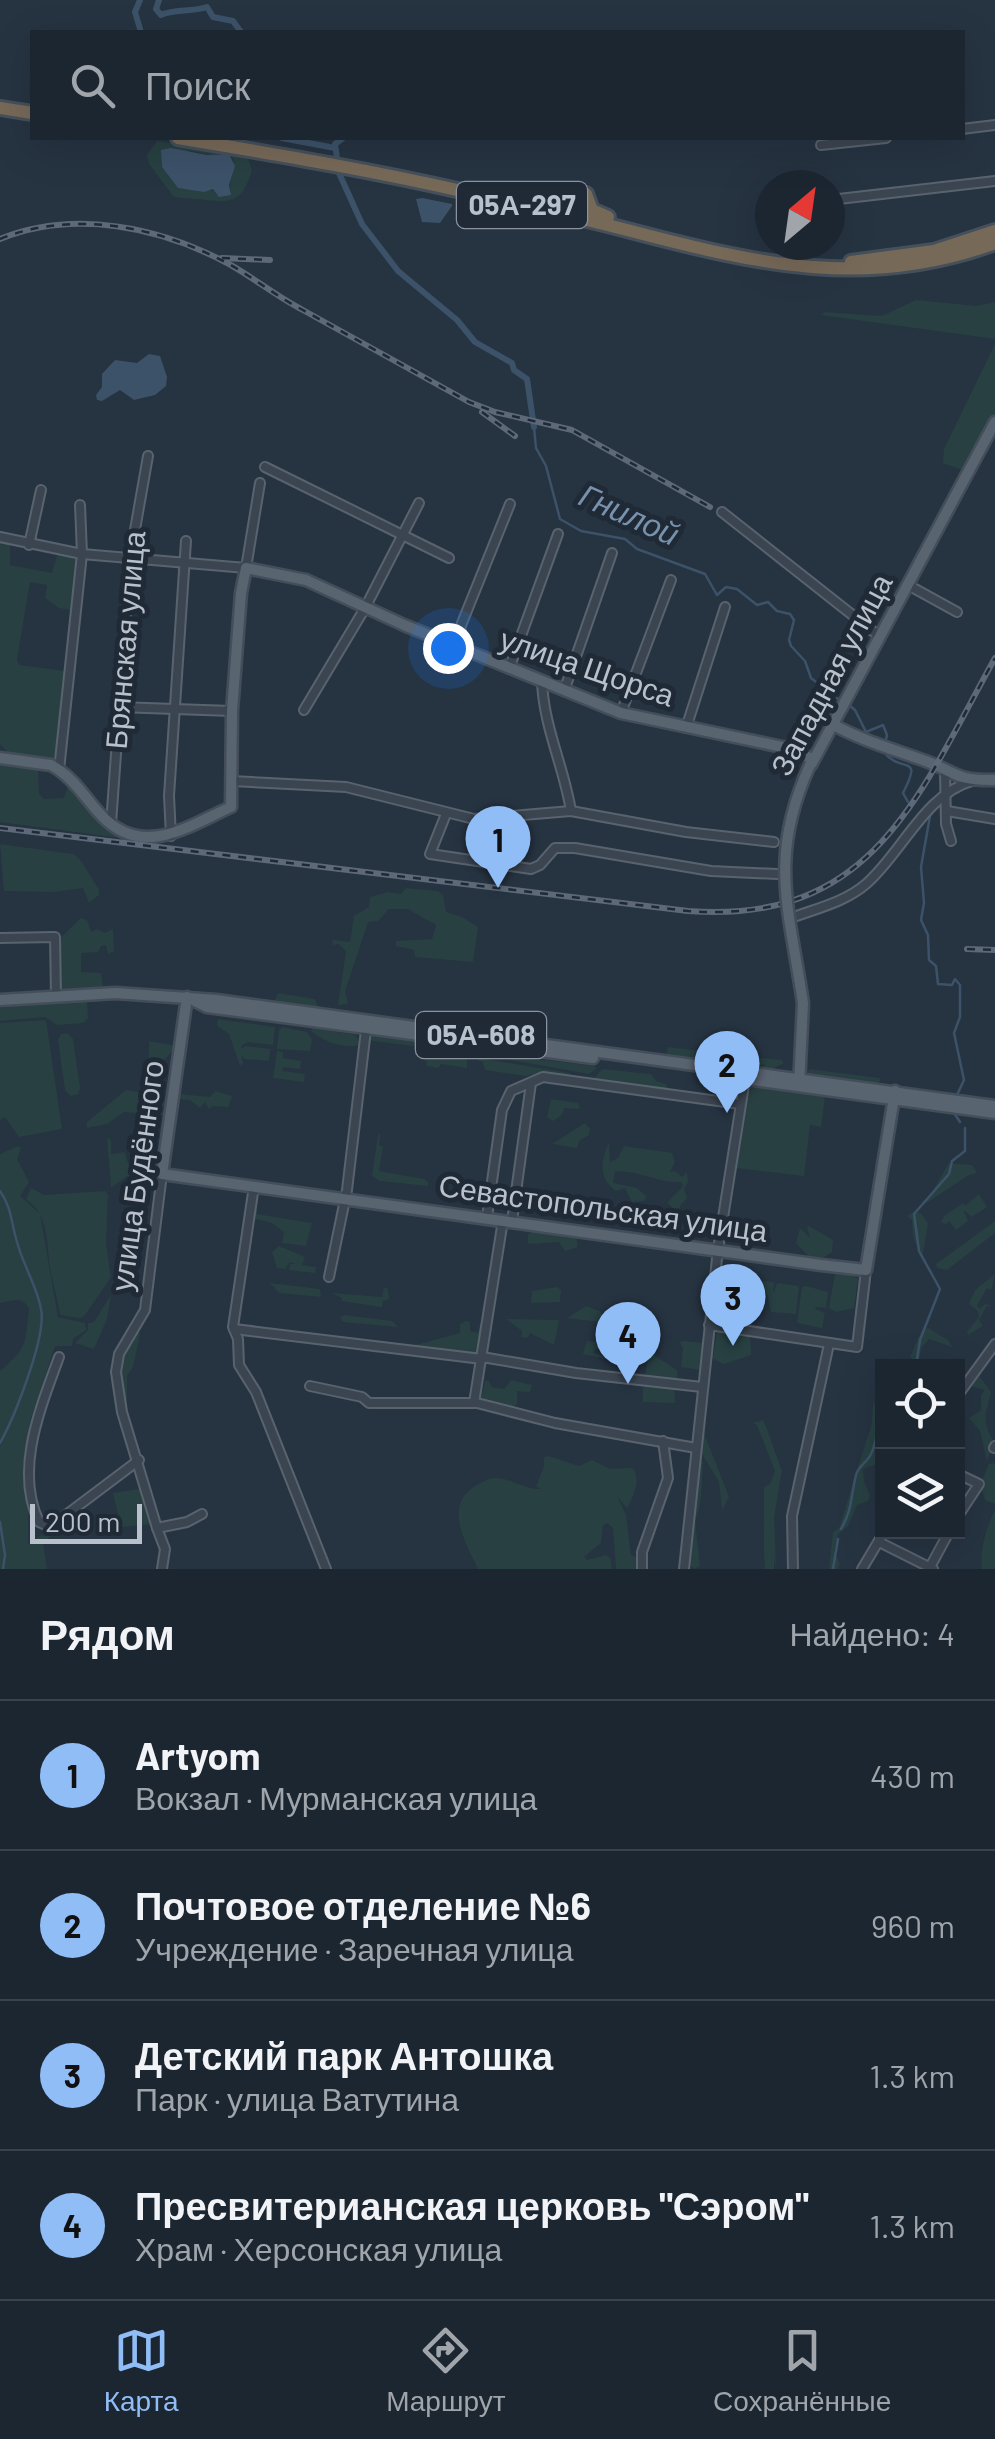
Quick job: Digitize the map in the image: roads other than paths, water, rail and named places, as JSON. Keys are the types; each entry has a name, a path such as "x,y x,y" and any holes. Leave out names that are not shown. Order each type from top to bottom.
{"highway":[{"path":"0,106 30,111"},
{"name":"05А-297","path":"191,140 325,160"},
{"name":"05А-297","path":"216,140 520,199 690,243"},
{"name":"05А-297","path":"349,165 690,243"},
{"path":"520,199 570,206 586,194 594,212 639,228"},
{"path":"690,243 786,260 859,262 934,251 995,231"},
{"path":"690,243 784,266 836,270 927,263 995,243"}],"main road":[{"name":"Западная улица","path":"799,1084 803,1003 785,890 784,850 793,806 812,762 995,422"},
{"name":"улица Щорса","path":"246,568 295,576 620,713 787,748 812,762"},
{"path":"0,758 51,765 60,770 110,824 133,836 171,836 231,806 232,711 246,568"},
{"path":"832,724 863,741 924,760 972,781 995,780"},
{"name":"05А-608","path":"0,1000 128,993 187,998 995,1110"},
{"name":"05А-608","path":"187,998 207,1007 366,1030 746,1076"},
{"name":"улица Будённого","path":"162,1174 187,998"},
{"path":"866,1270 894,1096"},
{"name":"Севастопольская улица","path":"162,1174 866,1270"}],"street":[{"path":"965,129 995,125"},
{"path":"821,145 867,140"},
{"path":"845,198 995,181"},
{"name":"Брянская улица","path":"110,824 130,558 148,456"},
{"path":"265,467 449,558"},
{"path":"246,568 260,483"},
{"path":"29,545 41,490"},
{"path":"304,710 365,608 419,503"},
{"path":"466,651 460,628 510,504"},
{"path":"60,770 82,554 80,505"},
{"path":"722,512 880,636"},
{"path":"509,669 558,534"},
{"name":"улица Щорса","path":"0,537 82,554 246,568"},
{"path":"171,836 168,796 186,540"},
{"path":"564,691 612,553"},
{"path":"620,713 671,580"},
{"path":"908,584 958,612"},
{"path":"686,728 725,607"},
{"path":"542,682 548,728 565,776 570,811"},
{"path":"118,707 232,711"},
{"path":"945,771 950,840"},
{"path":"794,917 859,890 889,862 947,794 972,781"},
{"path":"232,782 346,787 446,814 485,819 570,811 686,832 774,842"},
{"path":"947,811 995,819"},
{"path":"446,814 429,851 433,856 532,869 540,866 551,850 575,848 711,871 778,874"},
{"path":"0,938 55,938 56,996"},
{"path":"328,1277 344,1199 366,1030"},
{"path":"684,1569 718,1249 746,1076"},
{"path":"488,1217 503,1104 511,1091 531,1082 543,1077 740,1104"},
{"path":"474,1404 531,1082"},
{"name":"улица Будённого","path":"162,1174 145,1310 119,1354 116,1372 116,1387 164,1550 162,1569"},
{"path":"254,1186 234,1329 241,1371 256,1392 326,1569"},
{"path":"709,1326 857,1347 866,1270"},
{"path":"234,1329 702,1387"},
{"path":"793,1569 792,1516 829,1344"},
{"path":"965,1386 995,1344"},
{"path":"59,1357 30,1454 38,1522 54,1524 137,1460"},
{"path":"983,1363 994,1368"},
{"path":"310,1386 362,1397 369,1403 474,1404 554,1423 696,1448"},
{"path":"642,1569 642,1552 668,1478 663,1441"},
{"path":"965,1477 979,1484 965,1505"},
{"path":"157,1528 202,1514"},
{"path":"862,1569 880,1539"},
{"path":"878,1542 931,1568 946,1539"}],"water":[{"path":"171,148 207,155 229,154 235,166 229,185 231,195 219,197 213,189 204,192 178,188 162,167 161,150"},
{"path":"416,199 452,206 440,223 422,222"},
{"path":"149,354 160,356 166,386 155,395 134,400 120,390 97,400 102,374 115,360 137,363"}],"waterway":[{"name":"Гнилой","path":"140,0 135,12 140,30"},
{"name":"Гнилой","path":"159,0 156,9 161,15 207,7 213,17 233,21 240,30"},
{"name":"Гнилой","path":"293,140 335,148"},
{"name":"Гнилой","path":"340,140 335,144 339,173 362,224 398,271 457,320 475,342 512,363 514,370 527,379 534,427"},
{"name":"Гнилой","path":"534,427 536,448 546,466 560,519 581,531 625,539 637,549 705,574 717,595 726,587 737,589 757,605 768,602 777,611 790,614 794,620 791,646 805,661 811,678 842,702"},
{"name":"Гнилой","path":"849,705 866,732 883,725 885,744"},
{"name":"Гнилой","path":"884,752 911,768 903,793 908,802"},
{"name":"Гнилой","path":"930,816 921,867 921,920 938,984 952,985 955,979 960,985 960,1017 954,1033 964,1080 957,1095"},
{"name":"Гнилой","path":"954,1113 960,1122"},
{"name":"Гнилой","path":"917,1359 920,1340 940,1289 919,1251 914,1214 949,1174 952,1161 965,1151 965,1128"},
{"path":"0,1191 36,1292 42,1321 28,1377 0,1443"},
{"name":"Гнилой","path":"841,1529 857,1472 875,1443"},
{"path":"0,1522 3,1569"},
{"name":"Гнилой","path":"833,1569 838,1539"}],"railway":[{"path":"0,239 29,230 87,224 117,226 175,240 229,264 292,304 469,402 572,430 710,507"},
{"path":"222,258 270,260"},
{"path":"482,412 515,436"},
{"path":"0,828 688,911 751,910 803,897 846,873 882,841 941,758 995,658"},
{"path":"967,949 995,950"}],"place":[{"name":"Artyom","path":"498,888"},
{"name":"Почтовое отделение №6","path":"727,1113"},
{"name":"Детский парк Антошка","path":"733,1346"},
{"name":"Пресвитерианская церковь \"Сэром\"","path":"628,1384"}]}
